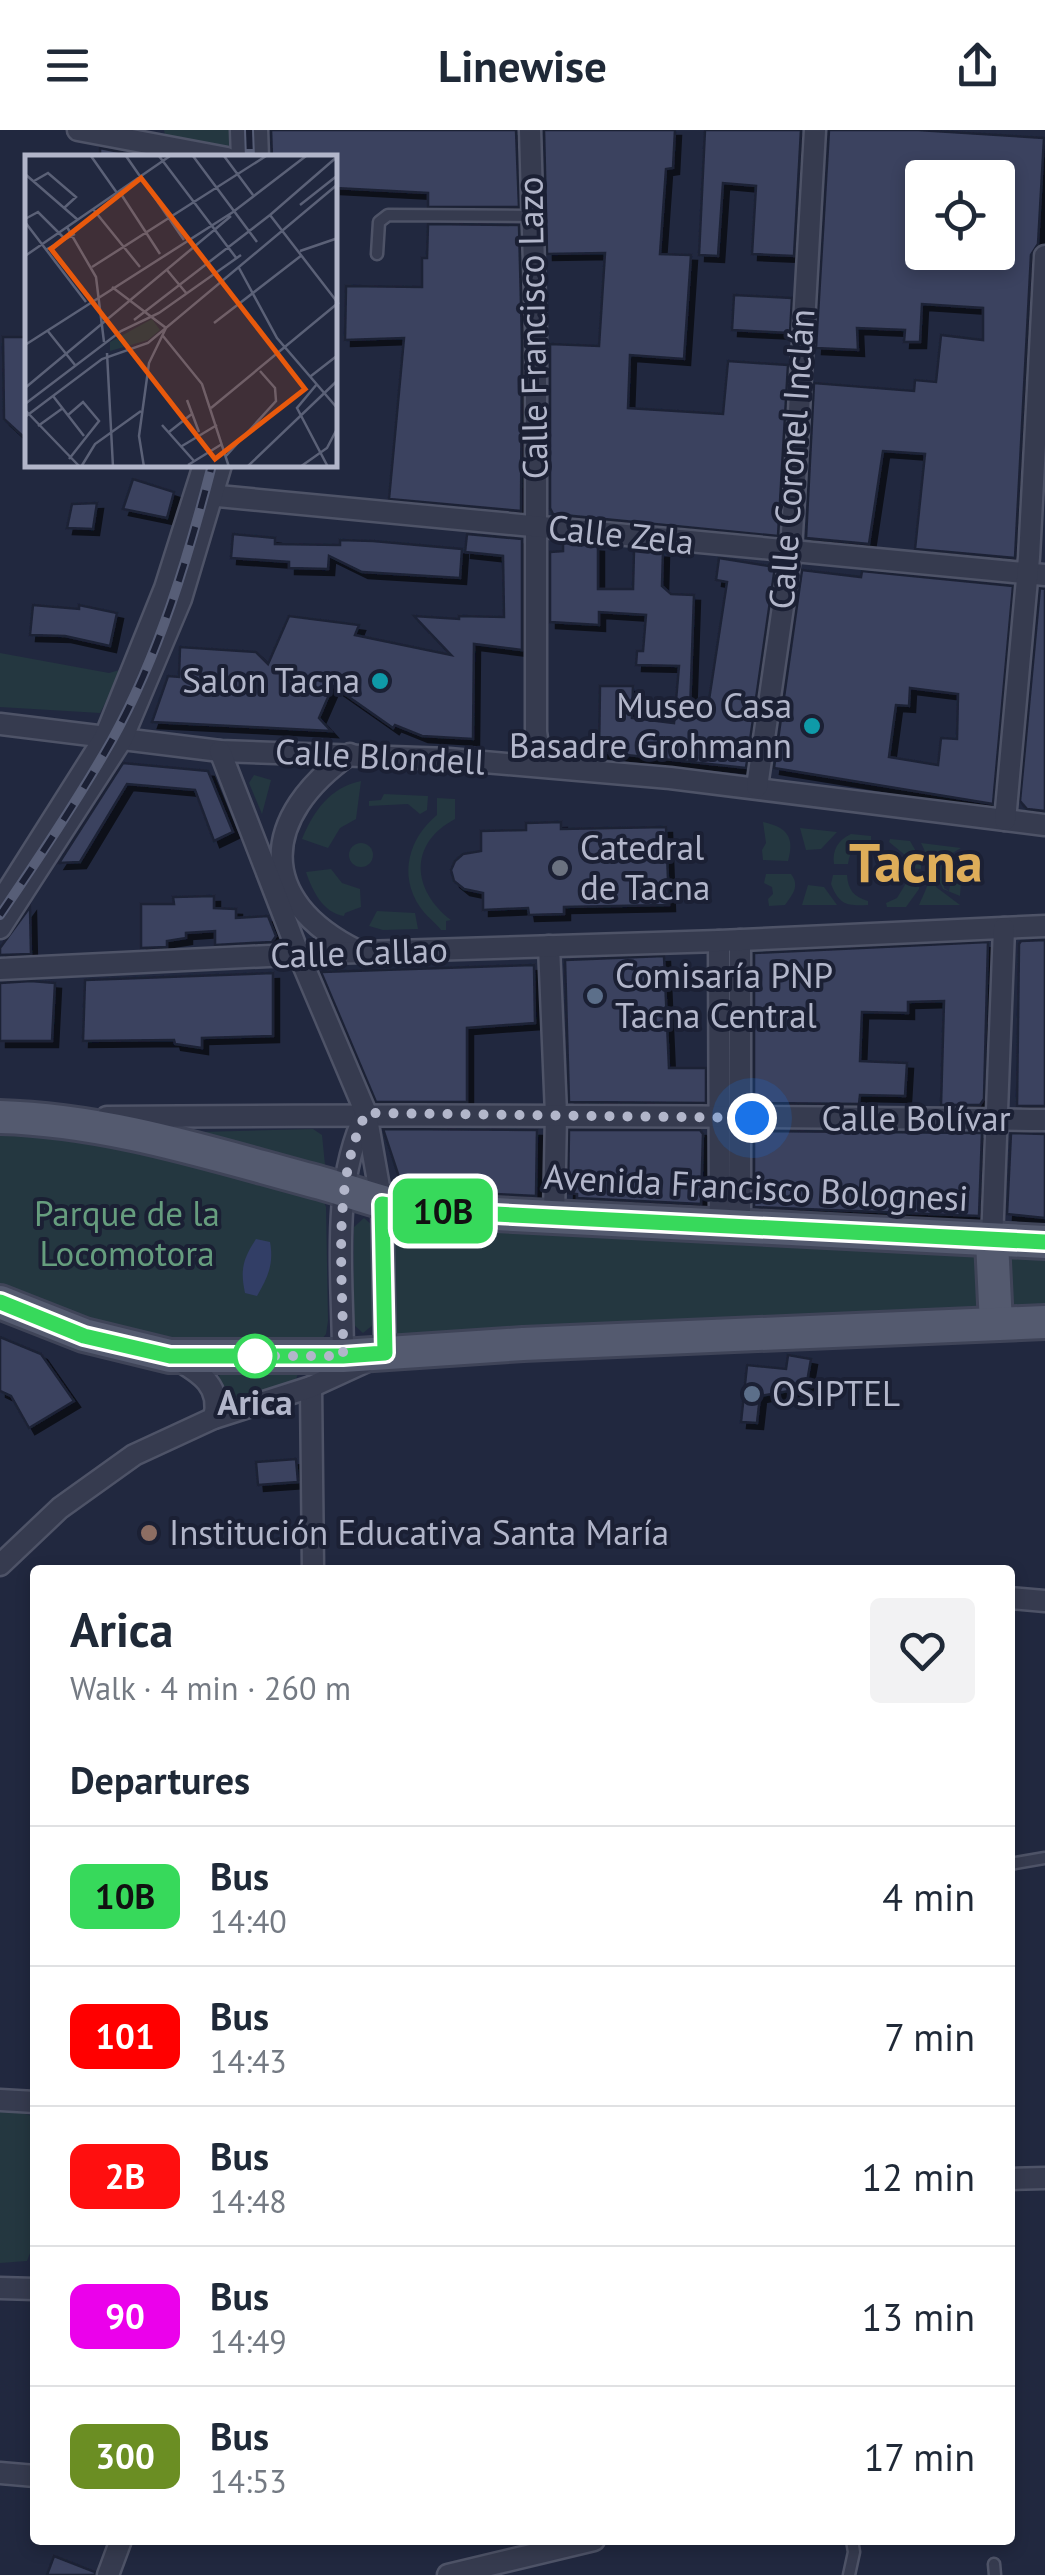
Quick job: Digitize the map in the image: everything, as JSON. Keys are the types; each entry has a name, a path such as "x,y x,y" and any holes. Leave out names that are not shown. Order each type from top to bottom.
{"main road":[{"name":"Avenida Francisco Bolognesi","path":"0,1117 44,1118 132,1132 345,1190 382,1204 416,1210 1045,1242"},
{"path":"992,1241 996,1324"},
{"path":"0,1302 84,1336 170,1356 343,1356 523,1344 1045,1322"}],"street":[{"path":"78,130 154,137 217,155"},
{"path":"241,130 242,155"},
{"name":"Calle Francisco Lazo","path":"530,130 536,732 541,766"},
{"name":"Calle Coronel Inclán","path":"757,787 791,551 816,130"},
{"path":"1004,820 1035,574 1045,256"},
{"path":"0,928 114,738 181,598 205,494 204,468"},
{"path":"205,494 219,468"},
{"name":"Calle Zela","path":"205,494 1035,574"},
{"name":"Calle Blondell","path":"0,724 220,751 350,754 541,766 757,787 1045,825"},
{"path":"0,904 114,738"},
{"path":"0,1566 93,1482 146,1449 214,1418 310,1386 385,1353 382,1204 366,1113 299,955 220,751"},
{"path":"350,754 324,772 296,805 286,824 282,860 296,904 336,940 362,953"},
{"name":"Calle Callao","path":"0,969 1045,926"},
{"path":"992,1241 1004,928"},
{"path":"730,940 730,1227"},
{"path":"549,946 556,1114 554,1217"},
{"path":"313,1565 310,1386 343,1356 342,1218 352,1141 366,1113"},
{"name":"Calle Bolívar","path":"44,1118 366,1113 1045,1120"},
{"path":"170,1356 197,1370 214,1389 214,1418"},
{"path":"1015,1598 1045,1601"},
{"path":"0,2100 30,2102"},
{"path":"1015,2179 1045,2178"},
{"path":"0,2288 30,2286"},
{"path":"0,2473 30,2476"},
{"path":"108,2575 119,2545"},
{"path":"448,2575 573,2545"}],"lane":[{"path":"377,254 379,222 388,215 532,216"},
{"path":"1015,1863 1045,1858"},
{"path":"849,2575 853,2545"}],"green space":[{"path":"164,130 232,130 228,151 166,140"},
{"path":"0,653 109,673 123,669 100,713 0,707"},
{"path":"254,775 271,780 262,814 249,783"},
{"path":"361,781 356,819 340,828 328,848 302,839 331,795"},
{"path":"384,794 428,796 427,810 420,814 408,804 369,806 369,801 381,800"},
{"path":"437,798 455,799 455,819 429,841 421,868 429,895 451,920 446,921 446,930 441,930 420,907 408,870 419,835 437,815"},
{"path":"763,822 787,834 788,861 763,860"},
{"path":"800,828 837,832 821,849 806,850"},
{"path":"851,834 871,836 871,840 855,848 848,864 834,864 837,846"},
{"path":"890,839 910,841 921,860 921,869 909,868 905,855"},
{"path":"361,843 373,855 361,867 349,855"},
{"path":"921,843 961,848 939,861 934,874 936,887 960,905 919,905 930,875"},
{"path":"961,857 960,873 953,875 949,870 943,877 944,888 949,891 951,881 961,882 960,896 943,889 937,876 941,865"},
{"path":"331,869 342,883 360,889 361,907 344,916 324,906 306,872"},
{"path":"766,874 791,874 794,878 794,890 785,905 769,906 768,899 773,894 772,887 764,883"},
{"path":"833,875 847,875 853,892 868,901 868,905 841,900 831,884"},
{"path":"908,880 920,880 919,889 906,907 887,907 886,903 897,898"},
{"path":"808,885 824,887 837,905 802,905"},
{"path":"377,911 415,913 418,929 383,930 369,926"},
{"name":"Parque de la Locomotora","path":"0,1128 87,1134 323,1199 326,1334 318,1344 196,1340 111,1324 0,1290"},
{"path":"313,1129 322,1135 325,1165 318,1173 197,1137 199,1132"},
{"path":"364,1218 373,1226 374,1324 363,1333 353,1324 354,1227"},
{"path":"399,1219 980,1256 984,1310 403,1339 395,1332 388,1225"},
{"path":"1045,1249 1045,1312 1011,1313 1003,1251"},
{"path":"221,1372 298,1374 296,1379 239,1402 218,1379"},
{"path":"0,2111 30,2115 27,2261 0,2263"}],"water":[{"path":"256,1239 270,1242 271,1257 257,1296 245,1293 243,1277 245,1259"}],"building":[{"path":"271,130 516,130 519,207 428,207 428,193 338,188 338,155 272,155"},
{"path":"544,130 675,130 673,168 666,169 660,254 691,255 684,359 630,355 628,408 723,414 728,361 788,365 778,536 553,514 550,344 599,346 605,253 547,254"},
{"path":"705,130 801,130 794,256 752,254 756,186 723,183 718,256 699,255"},
{"path":"829,130 918,130 1044,138 1038,244 1031,255 1015,558 915,549 925,454 883,451 869,544 806,538 814,383 914,391 915,380 936,382 941,335 983,340 983,308 922,304 920,342 904,342 905,330 857,328 858,350 816,348"},
{"path":"100,148 135,155 100,155"},
{"path":"428,224 519,225 521,511 389,499 404,338 345,340 346,286 422,287"},
{"path":"734,295 792,298 790,333 732,330"},
{"path":"3,337 25,337 25,438 4,419"},
{"path":"133,479 174,492 167,518 123,509"},
{"path":"97,503 93,529 67,528 72,504"},
{"path":"233,534 275,538 275,544 340,545 340,540 462,549 460,578 362,572 329,556 328,569 289,568 289,562 231,558"},
{"path":"467,534 522,539 522,650 474,644 473,739 422,736 395,725 393,728 333,686 319,718 331,731 152,722 168,676 179,677 180,647 256,652 268,664 289,616 359,625 355,635 451,655 414,616 504,617 503,556 465,552"},
{"path":"563,543 598,546 598,589 633,589 634,550 663,552 662,586 671,594 694,595 690,712 707,713 727,582 716,580 719,558 775,567 746,768 599,752 600,686 633,686 632,718 674,723 679,666 636,665 637,651 643,651 646,615 599,612 599,625 550,622 550,552 563,551"},
{"path":"802,570 861,577 862,571 1013,586 993,804 774,768","holes":["910,688 958,694 957,739 941,738 938,765 889,757 896,705 909,706"]},
{"path":"1040,588 1045,589 1045,811 1027,809 1020,801"},
{"path":"33,605 79,609 79,605 117,613 110,646 65,636 30,635"},
{"path":"123,763 208,771 233,832 214,841 195,790 127,784 80,862 59,863"},
{"name":"Catedral de Tacna","path":"561,822 561,829 666,827 669,905 564,907 564,914 529,915 528,908 483,910 483,893 464,889 454,881 451,870 455,861 463,854 481,851 481,831 526,830 526,823"},
{"path":"214,896 214,908 236,909 236,918 268,916 276,936 272,942 215,945 215,931 186,933 186,938 167,941 167,947 141,948 141,904 174,904 173,897"},
{"path":"30,907 31,954 0,955 0,948"},
{"path":"1045,940 1045,1106 1017,1106 1019,944"},
{"path":"988,942 984,1099 980,1105 941,1105 944,1001 908,1002 908,1013 862,1012 860,1061 907,1063 905,1096 860,1095 859,1104 760,1103 754,1095 754,953"},
{"path":"664,956 669,1068 706,1068 706,1103 569,1102 565,960"},
{"path":"534,965 535,1023 467,1028 467,1102 376,1102 321,972"},
{"path":"273,973 273,1036 202,1038 202,1048 175,1044 174,1040 83,1041 85,980"},
{"path":"0,983 55,983 52,1041 0,1041"},
{"path":"383,1129 537,1130 536,1196 402,1186"},
{"path":"569,1130 700,1130 701,1204 577,1198 577,1194 568,1193"},
{"path":"754,1131 982,1133 979,1216 754,1207"},
{"path":"1011,1133 1045,1134 1045,1218 1007,1214"},
{"path":"0,1337 41,1354 74,1401 29,1428 11,1396 0,1391"},
{"path":"788,1355 811,1359 806,1388 760,1396 757,1423 741,1422 747,1365 786,1369"},
{"path":"296,1459 298,1482 258,1485 256,1462"},
{"path":"54,2556 95,2572 95,2575 47,2575"}],"railway":[{"path":"249,130 250,155"},
{"path":"0,915 86,785 129,708 171,606 211,468"}],"bus line":[{"name":"10B","path":"0,1302 84,1336 170,1356 385,1353 382,1204 416,1210 1045,1242"}],"place":[{"name":"Salon Tacna","path":"380,681"},
{"name":"Museo Casa Basadre Grohmann","path":"812,726"},
{"name":"Catedral de Tacna","path":"560,868"},
{"name":"Comisaría PNP Tacna Central","path":"595,996"},
{"name":"Arica","path":"255,1356"},
{"name":"OSIPTEL","path":"752,1394"},
{"name":"Institución Educativa Santa María","path":"149,1533"}],"district":[{"name":"Tacna","path":"916,863"}],"route":[{"path":"255,1356 247,1356 343,1356 342,1218 352,1141 366,1113 752,1118"}]}
